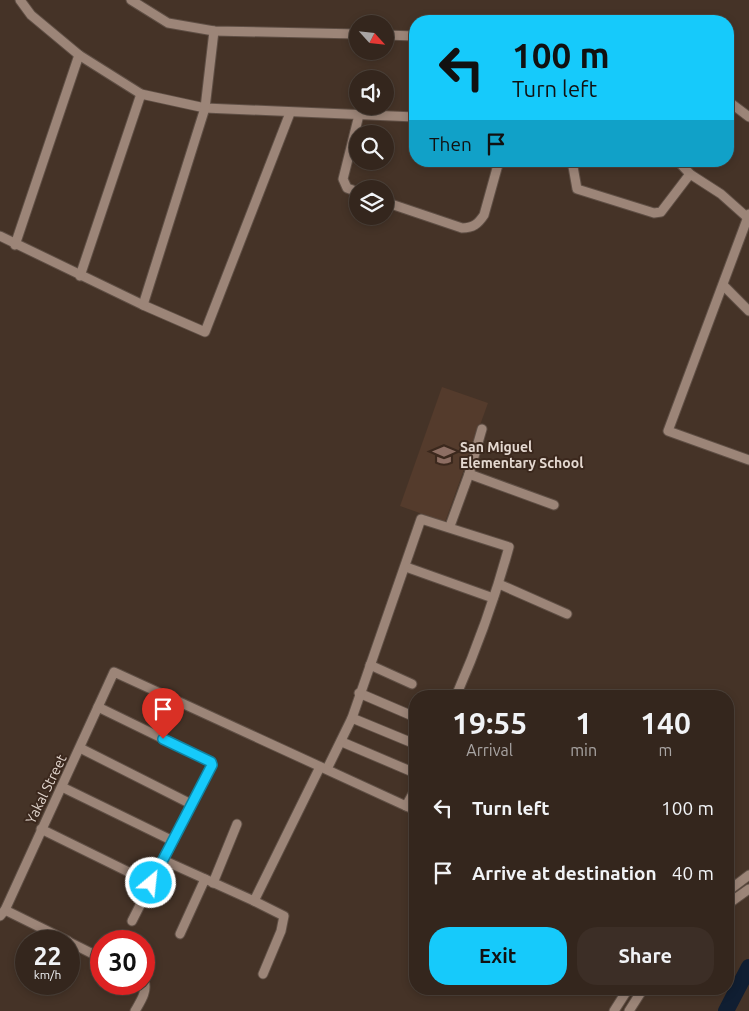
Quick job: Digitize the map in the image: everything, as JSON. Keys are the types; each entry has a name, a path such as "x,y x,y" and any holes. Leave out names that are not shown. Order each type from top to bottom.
{"street":[{"path":"20,0 32,15 79,55 141,94 205,108 349,115"},
{"path":"131,0 168,23 214,31 349,34"},
{"path":"143,305 205,108 214,31"},
{"path":"394,35 409,36"},
{"path":"15,245 79,55"},
{"path":"80,276 141,94"},
{"path":"734,106 749,117"},
{"path":"0,236 80,276 205,332 290,113"},
{"path":"349,189 343,179 359,115 409,118"},
{"path":"394,205 462,228 469,228 479,222 484,215 497,167"},
{"path":"573,167 577,189 654,213 660,212 690,174"},
{"path":"684,167 690,174 721,194 748,217 724,286 668,431 749,460"},
{"path":"724,286 749,310"},
{"path":"450,526 469,474 482,429"},
{"path":"469,474 554,505"},
{"path":"254,901 324,768 342,742 406,567 421,519 450,526 509,547 474,656 459,690"},
{"path":"406,567 493,598"},
{"path":"498,584 567,614"},
{"path":"370,665 412,684"},
{"name":"Yakal Street","path":"3,913 114,672 324,768"},
{"path":"359,693 409,714"},
{"path":"98,707 211,762 212,765 132,921"},
{"path":"352,718 409,742"},
{"path":"342,742 409,771"},
{"path":"80,748 191,804"},
{"path":"324,768 409,808"},
{"path":"62,787 173,841"},
{"path":"180,934 237,824"},
{"path":"42,829 151,883"},
{"path":"163,860 284,916 281,931 263,974"},
{"path":"734,886 749,875"},
{"path":"734,899 749,888"},
{"path":"3,913 42,930"},
{"path":"135,1011 143,995"},
{"path":"614,1011 624,995"},
{"path":"628,1011 639,995"}],"shaded area":[{"name":"San Miguel Elementary School","path":"442,387 488,403 445,522 400,506"}],"waterway":[{"path":"726,1011 749,967"}],"place":[{"name":"San Miguel Elementary School","path":"444,455"}],"route":[{"path":"151,883 212,765 211,762 163,739"}]}
